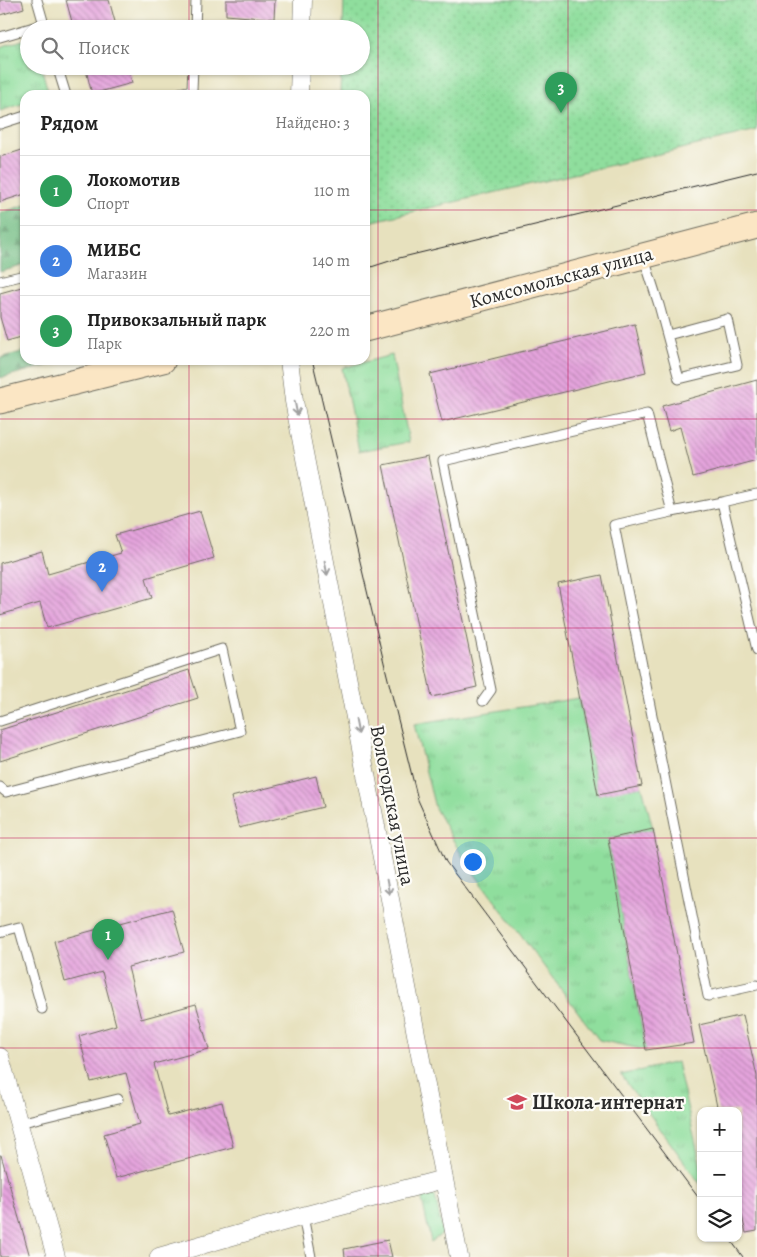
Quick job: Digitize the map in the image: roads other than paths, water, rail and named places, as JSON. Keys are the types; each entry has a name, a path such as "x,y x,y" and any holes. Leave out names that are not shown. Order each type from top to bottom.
{"street":[{"path":"302,20 303,0"},
{"path":"299,90 300,75"},
{"name":"Комсомольская улица","path":"370,328 757,226"},
{"path":"0,402 143,365"},
{"name":"Вологодская улица","path":"290,365 296,411 459,1257"},
{"path":"0,1058 5,1091 19,1123 56,1257"},
{"path":"158,1257 444,1179"}],"lane":[{"path":"36,0 43,20"},
{"path":"195,20 196,0"},
{"path":"0,37 20,32"},
{"path":"60,75 64,90"},
{"path":"192,90 193,75"},
{"path":"0,124 20,118"},
{"path":"643,256 668,335 679,379 737,364 728,319 668,335"},
{"path":"0,281 20,276"},
{"path":"483,701 491,690 443,461 494,453 647,414 672,512"},
{"path":"757,494 614,525 708,996 757,985"},
{"path":"722,502 757,650"},
{"path":"0,721 222,649 240,731 6,792 0,786"},
{"path":"0,932 19,927 42,1008"},
{"path":"19,1123 118,1099"},
{"path":"303,1216 311,1257"}],"tram line":[{"path":"370,267 399,258 757,171"},
{"path":"313,365 418,800 446,862 698,1197"},
{"path":"732,1242 743,1257"}],"place":[{"name":"Привокзальный парк","path":"561,113"},
{"name":"МИБС","path":"102,592"},
{"name":"Локомотив","path":"108,960"},
{"name":"Школа-интернат","path":"517,1102"}]}
